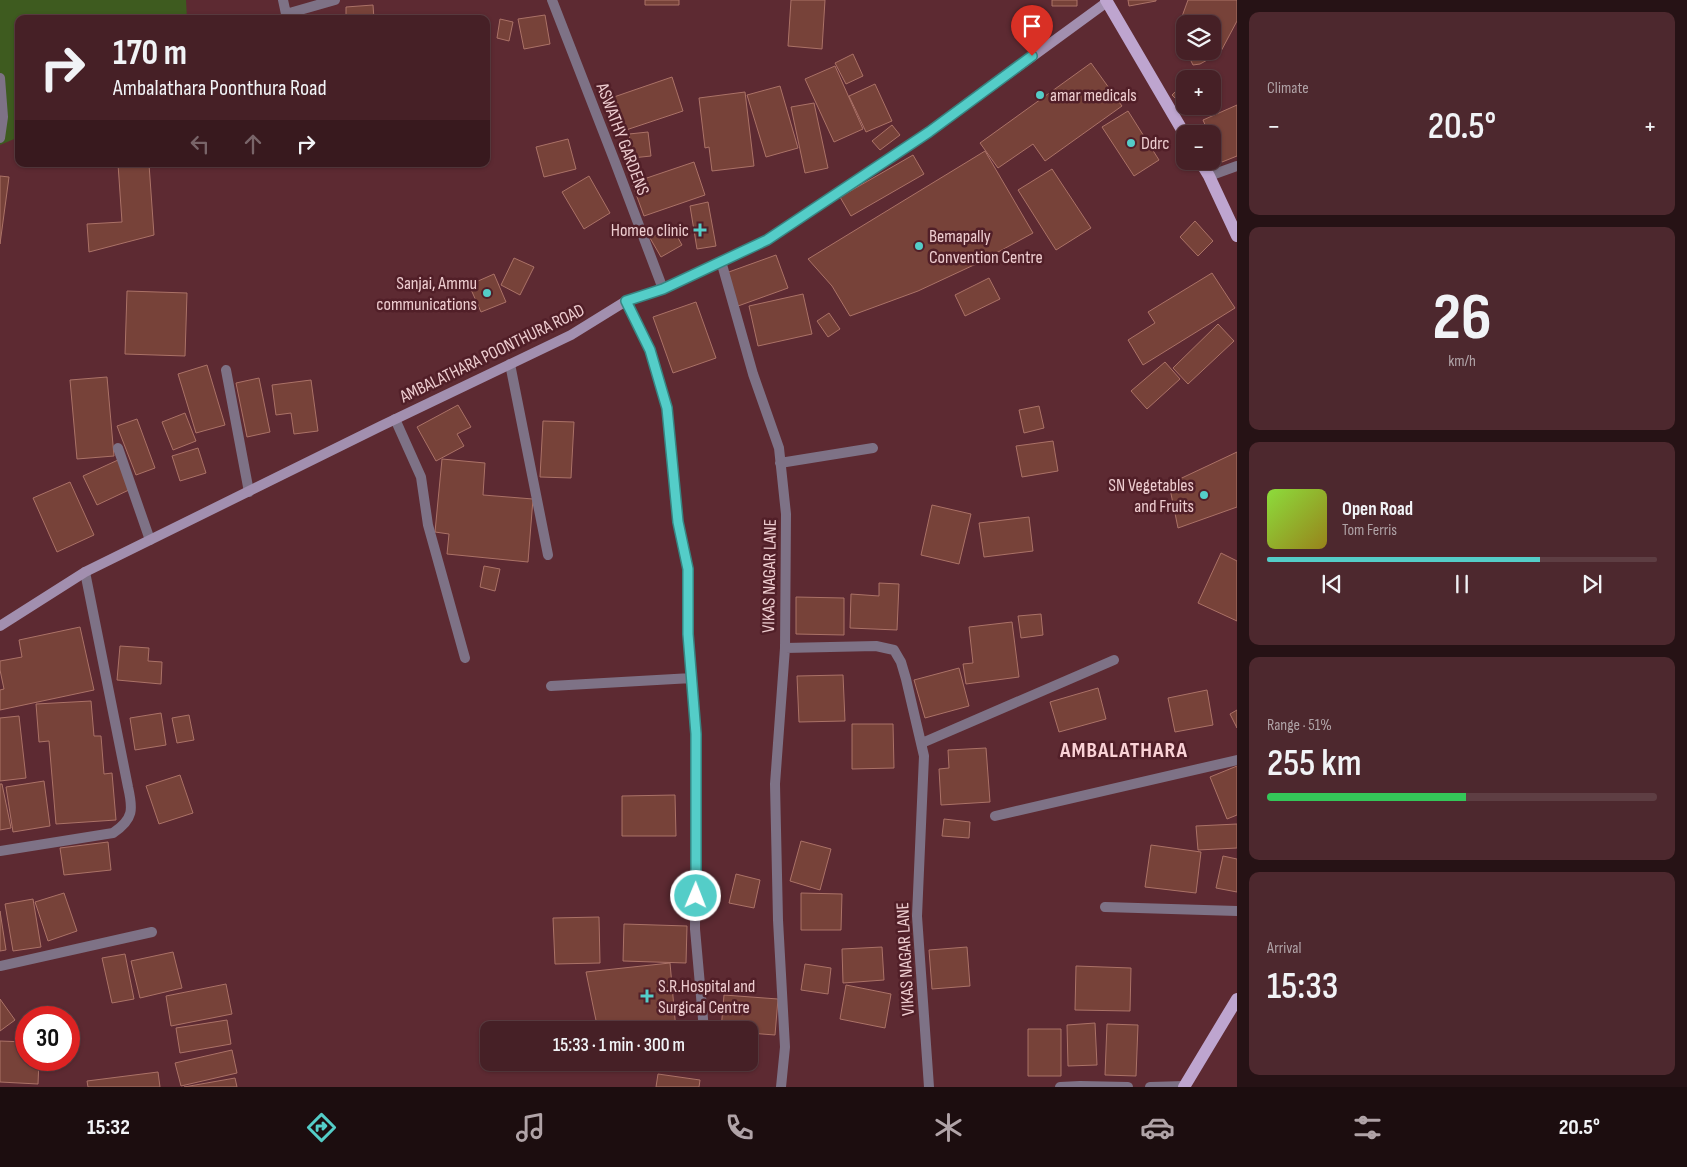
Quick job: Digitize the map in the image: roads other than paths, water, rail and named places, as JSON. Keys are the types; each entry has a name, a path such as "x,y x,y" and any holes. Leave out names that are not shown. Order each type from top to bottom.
{"main road":[{"name":"AMBALATHARA POONTHURA ROAD","path":"0,626 85,572 395,419 571,335 626,301 663,289 767,240 929,132 1106,1"},
{"path":"1106,1 1179,125"},
{"path":"1205,170 1237,236"},
{"path":"1185,1086 1237,999"}],"street":[{"path":"283,0 286,14 335,0"},
{"name":"ASWATHY GARDENS","path":"552,0 663,289"},
{"path":"0,78 3,117 0,138"},
{"path":"1209,176 1237,166"},
{"name":"VIKAS NAGAR LANE","path":"721,261 778,448 786,514 784,648 876,646 894,650 904,670 924,756 917,916 929,1087"},
{"path":"626,301 650,350 667,408 678,522 688,569 688,634 696,734 695,929 703,1021"},
{"path":"510,364 548,555"},
{"path":"226,370 249,492"},
{"path":"395,419 421,477 428,525 465,658"},
{"path":"118,448 150,540"},
{"path":"780,464 873,448"},
{"path":"0,851 113,832 122,827 130,817 132,805 85,572"},
{"path":"781,1087 785,1047 778,920 775,784 784,648"},
{"path":"922,743 1114,660"},
{"path":"551,686 692,678"},
{"path":"995,816 1237,760"},
{"path":"1105,907 1237,910"},
{"path":"0,966 152,932"},
{"path":"1150,1087 1185,1086"},
{"path":"1060,1087 1128,1087"}],"place":[{"name":"amar medicals","path":"1040,95"},
{"name":"Ddrc","path":"1131,143"},
{"name":"Homeo clinic","path":"700,230"},
{"name":"Bemapally Convention Centre","path":"919,246"},
{"name":"Sanjai, Ammu communications","path":"487,293"},
{"name":"SN Vegetables and Fruits","path":"1204,495"},
{"name":"S.R.Hospital and Surgical Centre","path":"647,996"}],"district":[{"name":"AMBALATHARA","path":"1124,749"}]}
